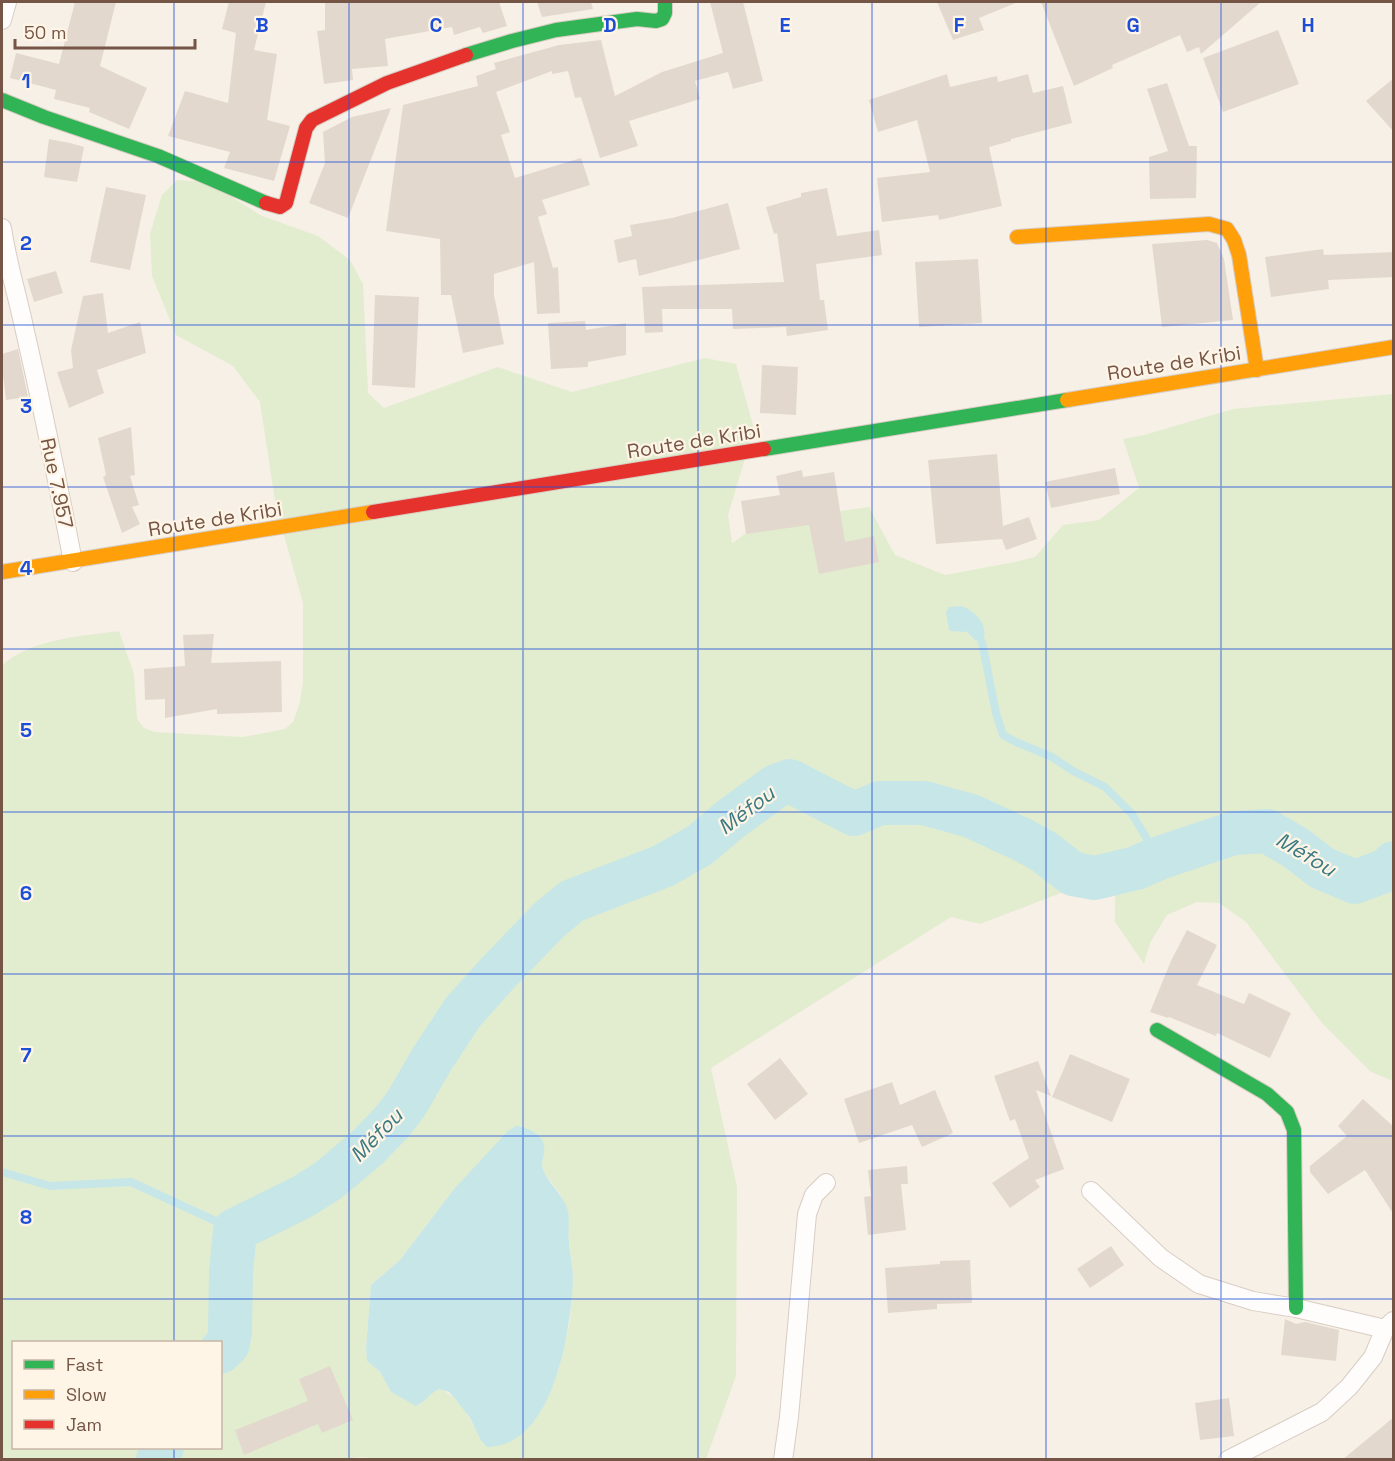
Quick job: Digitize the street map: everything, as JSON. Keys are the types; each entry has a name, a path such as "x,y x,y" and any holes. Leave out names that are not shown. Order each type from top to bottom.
{"street":[{"path":"2,20 7,2"},
{"path":"2,100 44,117 158,156 272,206 280,207 286,203 306,128 312,120 387,83 512,41 566,28 637,19 656,21 662,19 665,13 665,2"},
{"path":"1017,237 1209,224 1227,229 1239,255 1257,370"},
{"name":"Rue 7.957","path":"2,228 6,255 24,324 59,487 73,562"},
{"name":"Route de Kribi","path":"2,572 1394,347"},
{"path":"1156,1030 1267,1094 1287,1112 1294,1130 1296,1308"},
{"path":"783,1460 807,1214 814,1195 826,1184"},
{"path":"1091,1191 1161,1258 1199,1284 1253,1301 1389,1325 1373,1357 1349,1387 1322,1412 1228,1460"}],"green space":[{"path":"177,180 208,182 262,216 318,236 350,260 363,284 368,393 384,408 498,367 572,392 705,358 736,364 754,429 728,515 732,543 752,529 769,524 869,507 895,555 945,575 1035,557 1063,525 1099,520 1139,488 1123,439 1233,409 1393,394 1393,1081 1371,1072 1322,1023 1246,922 1219,903 1197,902 1167,915 1150,943 1144,964 1115,922 1115,893 1061,893 980,924 951,917 711,1068 737,1187 736,1376 706,1459 379,1460 356,1457 349,1460 2,1460 2,665 28,649 42,644 72,637 119,631 134,674 137,719 144,728 155,732 243,737 285,729 293,722 300,702 303,681 303,603 276,507 260,402 233,366 176,335 152,276 150,234 162,195","holes":["544,1145 543,1171 562,1197 569,1222 573,1276 570,1321 558,1373 480,1439 459,1403 447,1393 440,1389 432,1392 419,1405 391,1392 380,1372 367,1361 371,1285 400,1260 454,1189"]}],"water":[{"path":"961,606 976,615 983,625 982,642 975,640 967,632 949,630 946,612 949,607"},
{"path":"516,1126 533,1132 543,1141 543,1169 568,1211 573,1274 571,1301 563,1355 543,1407 528,1428 510,1442 487,1447 480,1439 470,1418 449,1392 439,1389 416,1406 391,1392 380,1372 367,1361 371,1285 400,1260 454,1189 508,1131"}],"building":[{"path":"75,2 116,2 100,66 147,88 129,129 89,112 90,108 54,99 56,90 10,78 16,53 59,64"},
{"path":"229,2 266,2 254,50 277,54 267,120 290,126 274,181 224,168 230,152 168,136 185,91 228,103 236,33 222,29"},
{"path":"325,2 499,2 507,26 483,33 480,27 454,35 452,27 385,39 388,66 352,69 353,80 324,84 317,31 325,30"},
{"path":"537,2 591,2 593,9 542,17"},
{"path":"710,2 743,2 763,81 733,89 728,72 695,81 700,99 629,121 638,146 600,158 581,97 575,98 568,71 552,74 552,71 496,92 510,132 501,135 515,178 581,158 590,185 542,200 547,214 538,217 553,268 558,267 560,313 537,314 534,262 494,274 494,295 504,344 463,353 451,295 441,295 440,239 386,231 403,105 478,86 476,76 496,69 494,63 559,45 601,40 615,96 662,72 723,53"},
{"path":"937,2 1018,2 979,18 984,30 953,40"},
{"path":"1041,2 1261,2 1201,54 1199,47 1187,52 1180,35 1112,65 1113,68 1074,86"},
{"path":"1278,30 1299,84 1223,112 1203,58"},
{"path":"947,74 950,87 997,76 998,82 1028,74 1033,93 1063,86 1072,123 989,147 1002,206 939,220 938,215 882,222 877,178 930,172 917,120 878,132 869,100"},
{"path":"1394,78 1394,132 1366,101"},
{"path":"1167,83 1189,146 1197,146 1196,198 1150,199 1149,157 1168,151 1147,89"},
{"path":"391,108 348,218 309,203 325,163 323,132 352,117"},
{"path":"49,139 84,147 77,182 44,177"},
{"path":"106,187 146,195 130,270 90,262"},
{"path":"827,188 837,236 879,230 882,255 816,264 820,300 824,300 828,330 787,336 786,327 733,329 732,309 662,309 663,332 645,333 642,287 784,282 777,233 774,234 766,207 801,197 801,193"},
{"path":"728,203 740,249 639,276 636,259 618,263 614,240 632,236 630,225 672,218"},
{"path":"1207,240 1217,243 1224,259 1233,320 1162,327 1152,244"},
{"path":"1323,249 1324,255 1394,252 1394,277 1328,280 1329,289 1271,297 1265,257"},
{"path":"978,259 982,323 919,327 915,262"},
{"path":"56,271 63,293 34,302 27,279"},
{"path":"103,293 108,333 140,322 146,353 97,370 104,393 69,408 57,372 73,368 71,350 83,296"},
{"path":"375,295 419,297 415,388 372,385"},
{"path":"585,321 586,330 626,323 626,355 588,362 588,367 551,369 548,323"},
{"path":"18,349 28,397 6,400 2,354"},
{"path":"762,365 798,367 796,415 760,413"},
{"path":"131,427 135,475 130,476 139,505 132,507 140,524 122,533 103,477 106,475 98,438"},
{"path":"997,454 1003,526 1029,517 1037,539 1006,550 1002,539 936,544 928,460"},
{"path":"1115,468 1120,494 1051,508 1045,482"},
{"path":"802,470 803,477 834,472 845,542 874,536 879,562 819,574 809,525 746,534 741,501 780,495 776,476"},
{"path":"214,634 211,663 281,661 282,712 217,714 217,709 165,718 165,699 145,700 144,669 185,666 183,635"},
{"path":"1187,930 1217,945 1197,985 1244,1004 1249,993 1291,1013 1270,1058 1217,1033 1216,1036 1150,1012 1171,961"},
{"path":"1070,1054 1130,1079 1112,1122 1052,1097"},
{"path":"780,1058 808,1094 775,1120 747,1084"},
{"path":"1038,1061 1051,1096 1036,1090 1064,1169 1035,1180 1040,1187 1010,1208 992,1183 1029,1158 1015,1119 1010,1121 994,1076"},
{"path":"892,1082 900,1105 935,1090 953,1133 922,1147 912,1125 859,1143 844,1099"},
{"path":"1363,1099 1394,1127 1394,1215 1365,1170 1328,1194 1310,1172 1310,1166 1347,1136 1338,1126"},
{"path":"907,1166 908,1184 901,1184 906,1230 868,1235 864,1197 871,1196 868,1170"},
{"path":"1111,1246 1124,1265 1090,1288 1077,1269"},
{"path":"970,1260 972,1303 937,1304 937,1309 888,1313 885,1268 940,1264 940,1261"},
{"path":"1285,1319 1296,1324 1305,1322 1339,1330 1336,1361 1281,1355"},
{"path":"330,1366 353,1420 322,1433 318,1424 244,1455 235,1430 308,1401 299,1379"},
{"path":"1229,1398 1234,1436 1200,1440 1195,1403"},
{"path":"1394,1417 1394,1460 1342,1460"}],"waterway":[{"path":"982,642 996,713 1003,735 1052,757 1073,771 1105,787 1132,814 1150,844"},
{"name":"Méfou","path":"222,1350 228,1344 230,1331 231,1273 235,1230 302,1197 329,1180 368,1147 406,1104 463,1012 549,920 572,901 663,866 700,845 776,786 790,781 854,814 880,803 924,803 971,816 1043,851 1073,874 1095,878 1136,868 1234,833 1267,831 1296,848 1322,868 1355,882 1387,870 1394,863"},
{"path":"2,1172 50,1186 131,1182 235,1230"},
{"path":"158,1460 162,1449"}],"traffic: fast":[{"path":"466,55 556,30 637,19 656,21 662,19 665,13 665,2"},
{"path":"2,100 44,117 158,156 266,203"},
{"path":"764,449 1067,400"},
{"path":"1157,1030 1267,1094 1287,1112 1294,1130 1296,1308"}],"traffic: slow":[{"path":"1017,237 1209,224 1227,229 1239,255 1257,370"},
{"path":"1067,400 1394,347"},
{"path":"2,572 373,512"}],"traffic: jam":[{"path":"266,203 280,207 286,203 306,128 312,120 387,83 466,55"},
{"path":"373,512 764,449"}]}
